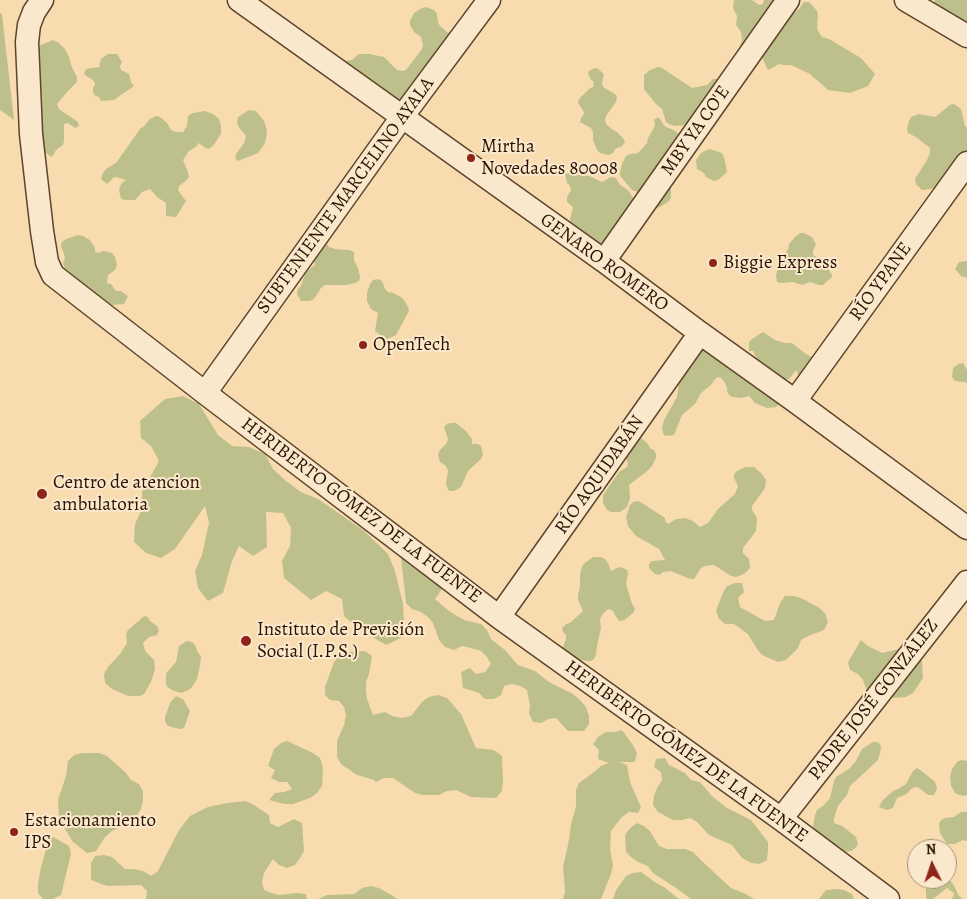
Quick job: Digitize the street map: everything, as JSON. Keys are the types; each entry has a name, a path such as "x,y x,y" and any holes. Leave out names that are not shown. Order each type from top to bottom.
{"street":[{"name":"GENARO ROMERO","path":"240,0 604,261 967,528"},
{"name":"SUBTENIENTE MARCELINO AYALA","path":"205,393 402,117 489,0"},
{"name":"MBY YA CO'E","path":"604,261 788,0"},
{"path":"906,0 967,36"},
{"name":"HERIBERTO GÓMEZ DE LA FUENTE","path":"38,6 28,25 26,42 31,134 44,245 47,262 53,275 499,617 781,819 888,899"},
{"name":"RÍO YPANE","path":"795,401 967,163"},
{"name":"RÍO AQUIDABÁN","path":"499,617 700,333"},
{"name":"PADRE JOSÉ GONZÁLEZ","path":"781,819 967,582"}],"green space":[{"path":"734,0 752,0 759,5 763,4 764,0 799,0 738,52 742,40 741,32 736,25 737,16 733,8"},
{"path":"935,0 967,0 967,34 933,5"},
{"path":"804,2 809,2 817,11 817,29 822,37 829,39 861,58 875,74 868,86 850,93 828,90 810,74 791,65 779,64 768,70 761,55 769,36 781,31 788,17 799,9"},
{"path":"426,7 434,10 440,26 451,33 400,107 344,61 352,60 359,54 369,54 384,57 397,70 406,70 423,45 421,37 414,32 410,21 414,13"},
{"path":"0,13 2,14 14,120 0,110"},
{"path":"53,40 65,49 77,77 77,82 57,104 59,109 78,122 79,126 75,128 68,123 64,124 63,145 51,157 45,152 36,124 36,46"},
{"path":"108,54 117,54 122,62 121,70 129,74 134,86 114,100 101,101 93,92 95,84 93,80 84,73 86,69 99,67 101,59"},
{"path":"658,67 692,88 707,85 713,79 721,79 688,125 674,126 666,122 662,109 644,89 644,75"},
{"path":"597,68 604,74 603,87 617,97 616,102 606,116 606,124 617,132 625,142 609,155 600,153 597,150 591,128 580,122 584,114 578,103 579,99 593,87 594,82 591,80 588,72"},
{"path":"954,104 961,109 967,128 967,179 944,176 935,187 922,190 916,184 915,179 927,160 930,148 908,133 909,121 911,117 919,114 935,117"},
{"path":"249,110 256,111 264,121 267,130 266,139 258,153 238,161 235,158 236,154 244,143 246,136 238,126 238,117"},
{"path":"205,111 219,119 221,134 213,146 208,149 199,143 189,151 183,160 189,177 179,186 178,190 186,201 176,217 166,216 166,203 150,189 142,192 135,200 126,200 121,199 119,190 121,184 126,180 116,177 107,184 102,180 101,178 106,169 116,163 140,129 150,119 156,116 160,117 171,130 183,132 187,126 189,115"},
{"path":"658,117 666,127 674,130 681,136 671,186 671,198 668,202 656,208 651,207 644,194 632,190 620,176 620,173 626,156 638,153 647,143 655,126 654,120"},
{"path":"709,149 722,153 727,171 718,180 714,181 697,169 696,160 701,153"},
{"path":"574,172 577,175 589,176 602,182 611,177 616,178 620,185 628,190 633,198 640,203 612,256 569,224 573,207 567,202 567,197 571,190 565,174"},
{"path":"800,233 812,237 816,244 813,255 824,262 832,275 823,285 810,282 802,285 793,282 777,282 778,267 789,244"},
{"path":"78,235 90,240 95,248 95,252 112,253 115,257 117,265 115,270 108,275 107,283 111,284 116,291 121,291 128,296 124,304 112,305 108,302 105,305 67,279 63,262 65,258 61,246 62,242"},
{"path":"326,243 329,247 335,249 354,252 354,260 360,277 359,281 346,285 325,285 314,299 301,301 297,294 298,289 305,274 315,265 309,254"},
{"path":"967,261 967,278 961,276 955,269 959,262"},
{"path":"378,279 382,281 388,292 404,300 409,311 396,335 386,340 375,331 378,313 371,309 367,301 370,284 373,280"},
{"path":"763,332 775,340 792,343 814,358 800,379 796,370 789,379 781,382 759,363 753,351 749,351 749,342"},
{"path":"704,347 780,400 779,404 776,407 767,408 755,403 749,396 741,398 732,397 729,395 723,380 720,377 716,378 701,393 695,404 682,415 674,435 665,436 662,428 664,420 677,397 682,362"},
{"path":"963,363 967,370 967,383 955,381 952,377 953,368"},
{"path":"183,396 199,404 218,435 232,446 249,447 265,454 273,469 286,481 301,492 318,499 363,530 388,554 395,571 403,604 404,621 401,638 386,645 356,627 344,616 342,599 326,591 311,600 284,578 282,561 290,546 291,528 283,513 266,512 267,547 253,556 239,546 232,561 223,593 208,601 198,588 195,571 202,555 209,523 205,506 175,549 161,558 146,553 134,542 135,524 142,509 142,492 159,461 151,446 141,438 140,421 165,399"},
{"path":"451,423 456,423 466,431 472,439 472,444 481,446 483,455 468,471 461,487 454,491 449,491 447,487 448,471 446,466 440,462 438,454 448,439 444,427"},
{"path":"636,437 641,438 654,450 656,458 646,472 629,485 630,498 627,507 620,512 611,512 607,510 603,503 603,495 619,472 627,467 628,463 623,451"},
{"path":"745,467 754,467 766,480 765,488 752,506 752,510 757,518 756,531 743,548 743,553 749,559 750,568 744,574 736,577 731,576 714,565 701,568 694,579 671,571 663,572 659,575 655,574 649,568 649,564 652,561 665,560 659,549 636,536 628,526 626,517 630,505 638,501 642,503 665,518 668,524 676,519 685,518 693,521 700,527 708,523 718,509 735,494 738,486 734,474"},
{"path":"593,557 605,559 611,571 619,567 627,570 626,583 635,608 634,612 627,618 619,621 612,610 608,609 600,619 601,628 594,659 591,661 577,660 563,651 566,635 562,628 583,611 578,600 580,575 582,566"},
{"path":"401,558 413,559 449,579 435,599 449,611 464,620 481,624 487,630 491,639 505,650 518,665 535,671 549,682 573,694 580,700 586,707 589,716 589,724 584,731 568,731 556,718 541,723 533,722 529,714 530,706 527,690 520,686 512,684 504,686 501,695 494,699 485,699 479,693 463,688 461,672 470,668 476,674 485,672 491,664 481,651 462,646 454,650 445,647 439,640 433,623 428,617 412,609 406,603"},
{"path":"734,583 742,583 744,592 738,598 740,607 765,621 774,620 780,603 785,596 794,596 818,607 825,613 828,622 824,630 801,640 798,648 786,660 778,662 762,655 748,634 734,624 725,624 719,619 716,611 722,595 726,587"},
{"path":"145,616 157,626 159,631 157,635 149,637 143,643 145,651 154,660 155,669 151,682 144,694 128,696 112,689 105,683 104,674 127,643 126,634 128,630"},
{"path":"861,640 882,653 899,649 916,653 922,661 923,678 913,693 906,697 889,698 872,694 866,688 858,674 850,670 848,662"},
{"path":"187,641 195,645 201,656 200,666 197,679 192,687 181,693 172,690 166,685 166,676 167,672 176,662 179,646"},
{"path":"365,651 372,656 366,690 373,715 385,712 402,718 411,716 422,702 429,697 438,695 447,698 461,714 476,748 494,750 502,756 502,791 496,798 471,797 456,790 447,791 439,795 423,795 415,793 393,778 384,778 376,782 357,775 341,764 337,757 337,741 346,715 344,707 339,701 330,700 325,695 325,687 334,662 339,656 347,652"},
{"path":"176,696 183,699 190,711 184,728 180,729 167,725 165,721 170,703"},
{"path":"622,730 637,753 635,762 620,762 627,765 630,782 641,807 638,813 629,812 622,817 611,831 610,849 613,865 601,899 563,899 565,892 563,867 576,807 576,790 579,783 601,766 609,763 598,759 599,750 593,744 598,737 606,732"},
{"path":"287,741 320,758 323,768 322,786 317,793 310,798 293,804 269,800 275,793 292,789 287,782 279,782 271,778 275,770 268,766 274,749"},
{"path":"873,742 880,744 881,748 877,761 850,786 847,795 838,806 834,818 834,823 842,826 856,837 858,845 852,851 833,853 812,833 815,815 817,810 830,798 836,777 850,768 862,749"},
{"path":"99,753 107,756 131,780 139,784 143,791 141,809 136,817 129,823 112,831 105,837 96,851 87,853 73,842 59,819 58,800 66,776 68,761 74,755"},
{"path":"665,758 669,765 685,773 691,780 700,782 712,796 727,808 751,820 768,842 767,860 759,864 751,863 742,858 732,845 709,835 697,822 690,818 673,820 658,812 653,805 654,796 662,780 661,772 654,767 656,759"},
{"path":"961,760 967,761 967,795 964,796 956,794 951,786 950,777 952,769"},
{"path":"917,768 935,782 937,788 934,795 928,795 915,787 907,794 897,798 893,808 887,810 879,807 882,801 893,791 906,784 913,771"},
{"path":"246,801 269,815 270,823 278,827 294,819 302,823 304,851 300,858 295,865 287,868 279,865 273,859 264,873 262,882 264,890 279,895 306,894 307,899 146,899 147,891 141,885 107,886 91,880 91,863 95,856 104,855 112,857 125,869 143,871 151,876 158,871 179,830 190,816 208,807"},
{"path":"961,812 967,812 967,841 963,840 957,843 957,839 944,839 940,833 939,824 941,820 954,817"},
{"path":"637,823 650,831 659,846 667,849 685,849 693,852 731,888 754,899 691,899 653,873 648,866 632,858 626,852 625,835"},
{"path":"53,837 69,846 71,854 61,895 53,899 43,899 38,893 38,884 48,842"},
{"path":"641,872 679,899 613,899 616,890 626,876"},
{"path":"371,886 379,888 397,899 318,899 327,895 354,894 362,888"},
{"path":"836,889 852,894 854,899 819,899 826,890"},
{"path":"926,889 946,889 933,899 926,898"},
{"path":"948,889 956,889 963,899 951,899 954,893"}],"place":[{"name":"Mirtha Novedades 80008","path":"471,158"},
{"name":"Biggie Express","path":"713,263"},
{"name":"OpenTech","path":"363,345"},
{"name":"Centro de atencion ambulatoria","path":"42,494"},
{"name":"Instituto de Previsión Social (I.P.S.)","path":"246,641"},
{"name":"Estacionamiento IPS","path":"14,832"}]}
